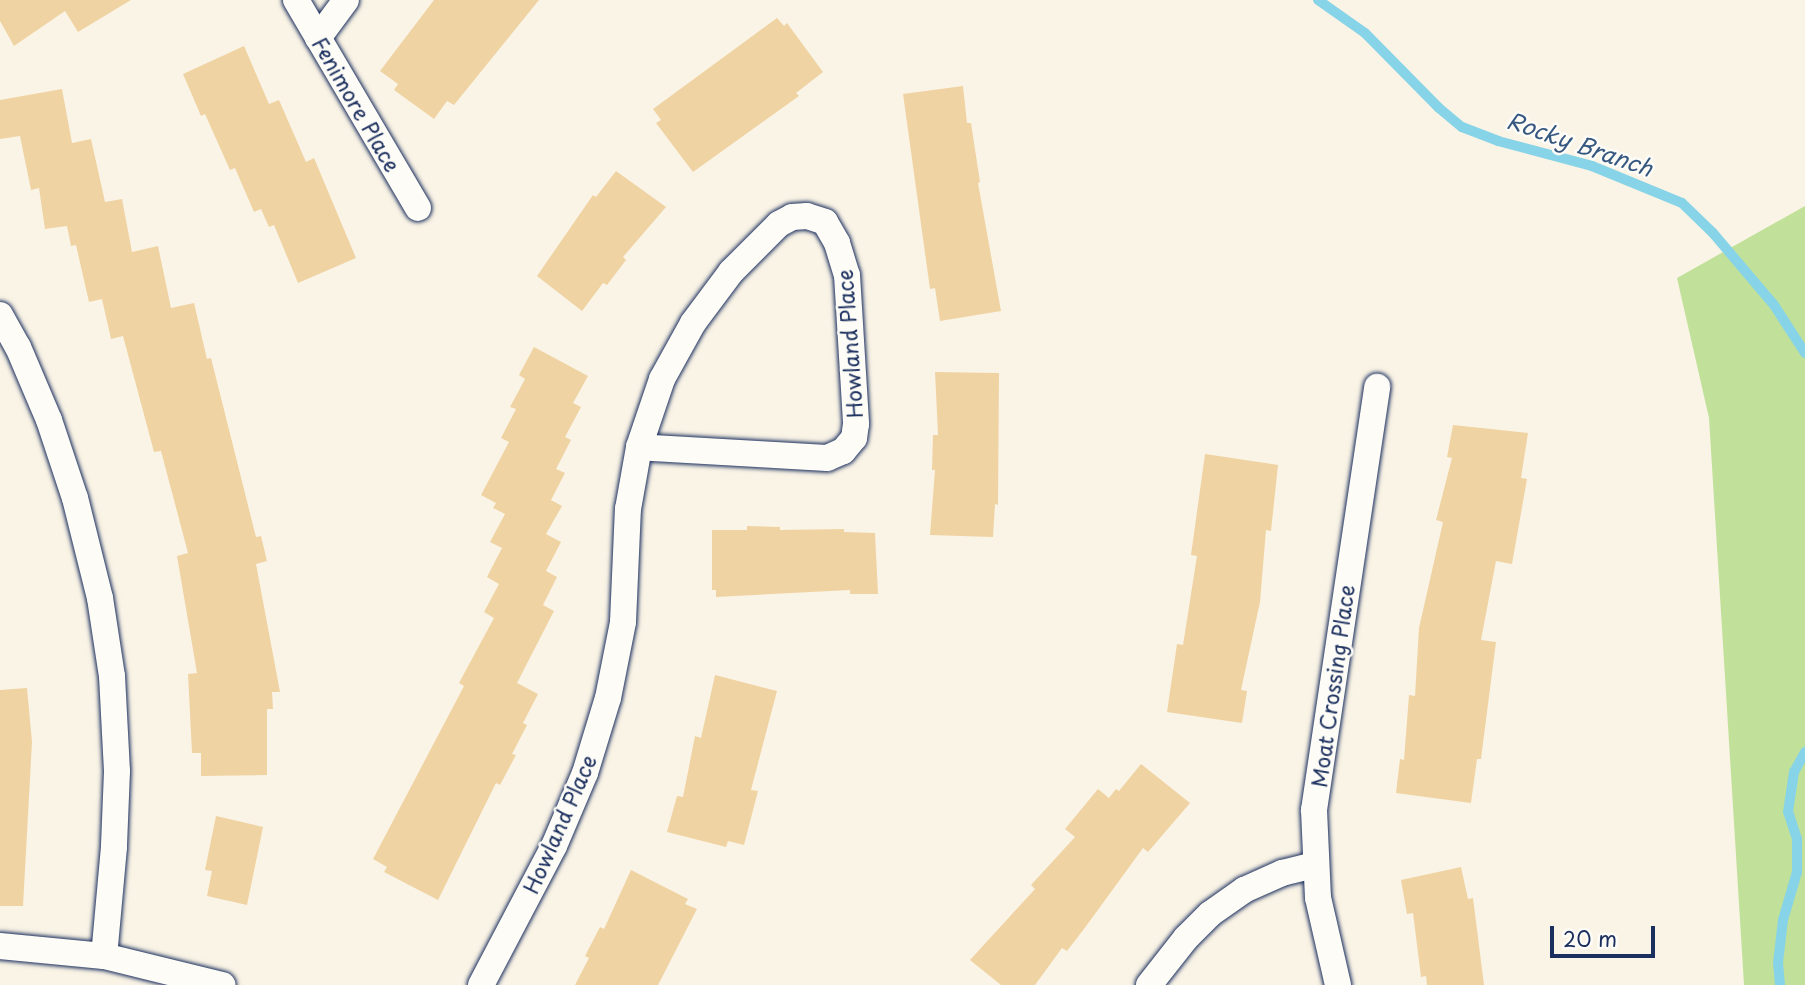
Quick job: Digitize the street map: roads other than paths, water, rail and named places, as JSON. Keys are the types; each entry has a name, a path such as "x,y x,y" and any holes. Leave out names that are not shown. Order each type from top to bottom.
{"street":[{"name":"Fenimore Place","path":"296,0 418,208"},
{"path":"318,38 346,0"},
{"name":"Howland Place","path":"481,985 554,846 585,774 604,711 622,622 628,509 639,447 662,379 693,323 731,272 779,224 792,217 807,216 825,222 837,243 847,275 856,424 854,438 843,451 827,458 639,447"},
{"path":"0,315 18,347 49,420 75,498 102,611 112,676 117,771 114,847 104,956"},
{"name":"Moat Crossing Place","path":"1338,985 1318,898 1314,810 1377,387"},
{"path":"1149,985 1186,938 1210,914 1244,890 1282,873 1315,866"},
{"path":"0,946 104,956 222,985"}],"waterway":[{"name":"Rocky Branch","path":"1318,0 1365,33 1439,108 1462,127 1498,141 1592,166 1682,203 1713,233 1774,305 1805,353"},
{"name":"Rocky Branch","path":"1780,985 1778,963 1783,920 1797,872 1797,839 1788,812 1794,772 1805,752"}]}
